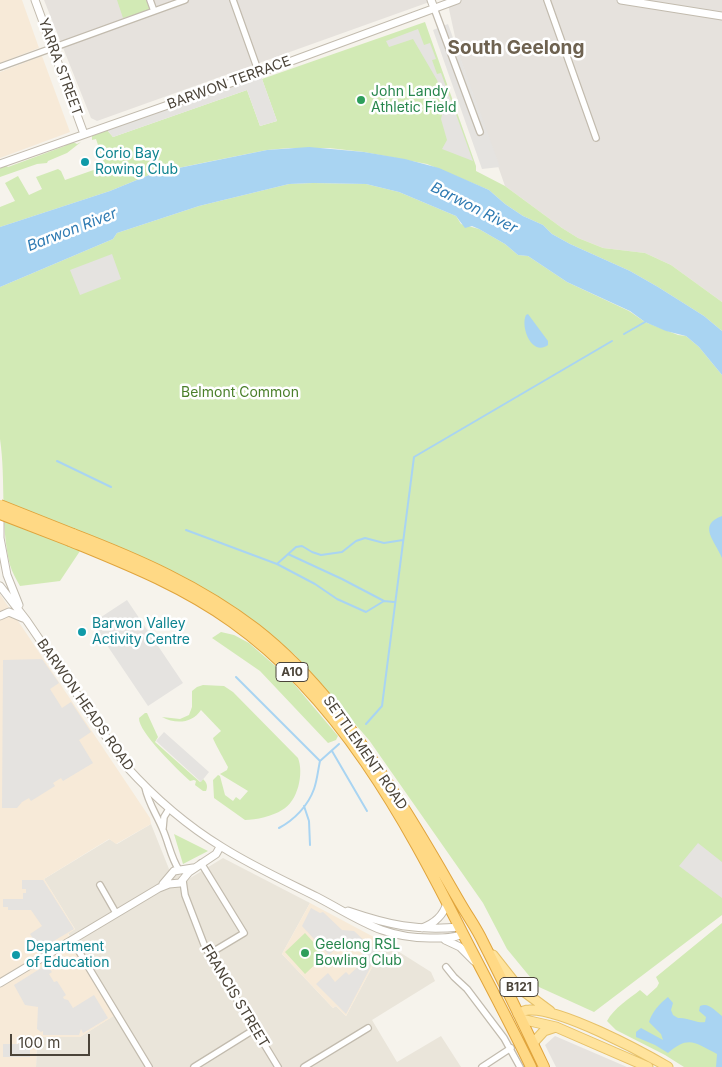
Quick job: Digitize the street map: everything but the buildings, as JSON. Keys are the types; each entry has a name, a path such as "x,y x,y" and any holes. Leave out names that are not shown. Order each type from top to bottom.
{"highway":[{"name":"SETTLEMENT ROAD","path":"0,504 151,575 207,605 251,636 292,672 320,703 372,774 410,834 508,1018 531,1067"},
{"name":"SETTLEMENT ROAD","path":"0,514 71,537 154,568 211,598 257,630 299,668 350,727 376,763 429,848 483,941 544,1067"},
{"path":"462,931 474,927"},
{"name":"B121","path":"508,1018 519,1016"}],"main road":[{"name":"B121","path":"483,941 522,991 542,1006 668,1067"},
{"name":"B121","path":"519,1016 526,1010 531,1010 567,1019"},
{"path":"519,1016 556,1027 648,1067"},
{"path":"532,1043 544,1031 556,1027"},
{"path":"589,1028 598,1044"}],"street":[{"name":"YARRA STREET","path":"35,0 84,134"},
{"path":"150,0 154,11"},
{"path":"0,67 185,0"},
{"path":"233,0 259,73"},
{"path":"431,0 480,132"},
{"name":"BARWON TERRACE","path":"0,164 259,73 457,0"},
{"path":"547,0 596,138"},
{"path":"621,0 722,16"},
{"path":"0,504 0,543"},
{"path":"0,538 9,582 27,621"},
{"name":"BARWON HEADS ROAD","path":"0,586 27,621 111,746 144,787 169,809 220,847 363,923 385,932 411,938 452,938 462,931"},
{"path":"0,616 10,612 27,621"},
{"path":"144,787 148,800 163,829 178,877"},
{"path":"163,829 164,817 169,809"},
{"path":"0,984 216,854 220,847"},
{"path":"198,865 244,933 209,954"},
{"name":"FRANCIS STREET","path":"178,877 209,954 278,1067"},
{"path":"100,885 116,913"},
{"path":"419,929 433,923 440,917 445,912 448,903"},
{"name":"BARWON HEADS ROAD","path":"334,906 388,924 419,929 462,931"},
{"path":"385,932 388,924"},
{"path":"442,938 452,942 464,951 484,975"},
{"path":"72,940 149,1067"},
{"path":"446,967 467,989 511,1048 520,1067"},
{"path":"304,1067 368,1028"},
{"path":"194,1067 255,1030"},
{"path":"482,1067 511,1048"}],"shaded area":[{"path":"0,0 22,0 39,48 0,63"},
{"path":"44,0 435,0 97,121 91,118"},
{"path":"447,0 722,0 722,302 671,265 645,253 603,248 578,238 505,186 459,55"},
{"path":"448,24 500,167 482,169 433,30"},
{"path":"418,29 424,45 430,43 436,59 432,60 437,74 441,73 473,161 442,149 447,140 441,119 445,102 437,80 413,39 389,47 386,41"},
{"path":"42,56 70,132 0,158 0,72"},
{"path":"261,76 277,121 260,126 247,90 113,137 107,130"},
{"path":"112,254 121,279 80,295 70,270"},
{"path":"0,594 150,818 151,824 116,844 109,839 44,879 75,929 68,934 117,1014 80,1037 37,1037 36,1067 0,1067"},
{"path":"127,600 183,683 148,706 92,623"},
{"path":"42,659 59,683 50,689 62,708 71,702 91,732 79,740 93,763 63,781 61,778 53,783 55,786 31,801 29,798 22,802 17,808 2,808 3,660"},
{"path":"164,732 209,772 201,782 156,741"},
{"path":"151,824 169,869 187,880 223,858 310,903 282,954 333,1008 336,1006 346,1016 385,943 431,972 435,981 372,1020 397,1062 441,1036 461,1067 36,1067 37,1037 80,1037 116,1014 68,933 75,929 44,879 110,839 117,844"},
{"path":"698,843 722,862 722,898 679,866"},
{"path":"22,880 43,880 74,929 40,949 30,934 42,926 31,910 8,910 8,907 3,907 3,899 23,899 23,893 26,893 26,889 22,889"},
{"path":"310,903 385,943 346,1016 336,1006 333,1008 282,954"},
{"path":"311,908 320,913 323,912 342,930 354,931 369,945 379,951 346,1014 316,984 328,973 335,982 346,972 349,975 362,963 362,952 359,949 357,951 346,939 329,955 302,926"},
{"path":"46,965 52,972 49,974 54,982 57,981 66,995 63,997 64,999 68,1000 73,1008 94,995 108,1018 83,1033 81,1029 79,1035 43,1035 43,1031 41,1032 37,1029 38,1007 25,1005 14,985"},
{"path":"555,1036 627,1067 556,1067 545,1045"},
{"path":"3,1044 30,1044 30,1057 3,1057"}],"green space":[{"path":"117,0 149,0 151,6 150,10 123,18"},
{"path":"425,22 476,166 476,171 505,186 578,238 603,248 645,253 671,265 722,302 722,331 704,316 630,271 552,234 543,225 523,216 505,204 489,190 427,164 364,152 329,148 289,148 267,150 212,161 154,173 110,191 0,227 0,207 15,201 5,183 18,176 29,195 42,189 36,177 58,169 65,180 105,166 96,139 92,140 92,136 107,130 113,137 247,90 260,126 277,121 262,79"},
{"path":"73,142 77,144 81,142 67,153 47,163 37,164 0,177 0,167 5,165 8,167"},
{"name":"Belmont Common","path":"289,184 366,184 399,192 456,216 461,224 479,229 505,244 518,255 528,256 567,282 629,311 645,322 678,335 686,336 699,347 722,375 722,915 594,1012 539,987 535,983 507,949 483,903 369,740 295,655 236,608 180,575 90,536 60,581 20,586 11,568 5,534 0,439 0,287 113,239 117,233 199,206"},
{"path":"221,632 234,635 249,643 289,678 338,736 336,740 328,743 260,671 212,638"},
{"path":"203,685 224,686 233,692 298,758 300,779 296,794 288,806 282,810 264,817 245,820 214,798 213,780 218,775 220,776 225,795 233,801 236,797 240,800 248,791 220,774 227,770 228,767 213,738 221,731 201,710 193,718 178,722 162,717 180,719 189,715 192,707 192,691"},
{"path":"147,713 158,737 155,742 200,782 203,779 207,785 206,791 195,785 196,781 190,781 152,741 140,724 139,718"},
{"path":"174,834 208,851 183,864"},
{"path":"722,923 722,1067 684,1067 616,1030 607,1021 618,1008 640,990 647,996 659,983 656,977"},
{"name":"Geelong RSL Bowling Club","path":"305,933 325,955 305,974 285,952"}],"water":[{"name":"Barwon River","path":"309,147 364,152 405,159 439,168 489,190 505,204 523,216 543,225 552,234 630,271 704,316 722,331 722,375 699,347 686,336 666,331 645,322 630,311 567,282 528,256 518,255 505,244 479,229 472,226 465,228 456,216 399,192 366,184 289,184 199,206 117,233 113,239 0,287 0,227 110,191 154,173 267,150"},
{"path":"528,314 548,341 548,345 542,348 532,344 526,333 525,326 526,315"},
{"path":"722,516 722,558 712,540 709,529 710,524"},
{"path":"668,997 673,1003 671,1010 673,1015 678,1018 705,1022 706,1017 699,1011 700,1006 703,1005 712,1008 722,1016 722,1067 716,1067 717,1054 697,1044 681,1044 668,1053 636,1037 636,1032 641,1028 663,1040 661,1034 649,1022 657,1008"}],"waterway":[{"path":"624,334 645,322"},
{"path":"366,724 382,706 414,457 612,341"},
{"path":"57,461 111,487"},
{"path":"186,530 277,564 315,584 337,599 366,612 384,601 394,602"},
{"path":"277,564 296,547 302,546 321,555 342,552 356,541 365,538 384,543 403,540"},
{"path":"288,554 384,601"},
{"path":"236,677 320,761 339,744"},
{"path":"332,751 367,811"},
{"path":"279,828 295,817 308,801 315,786 320,761"},
{"path":"304,806 309,821 310,845"}],"place":[{"name":"John Landy Athletic Field","path":"361,100"},
{"name":"Corio Bay Rowing Club","path":"85,162"},
{"name":"Barwon Valley Activity Centre","path":"82,632"},
{"name":"Geelong RSL Bowling Club","path":"305,953"},
{"name":"Department of Education","path":"16,955"}],"district":[{"name":"South Geelong","path":"516,48"}]}
